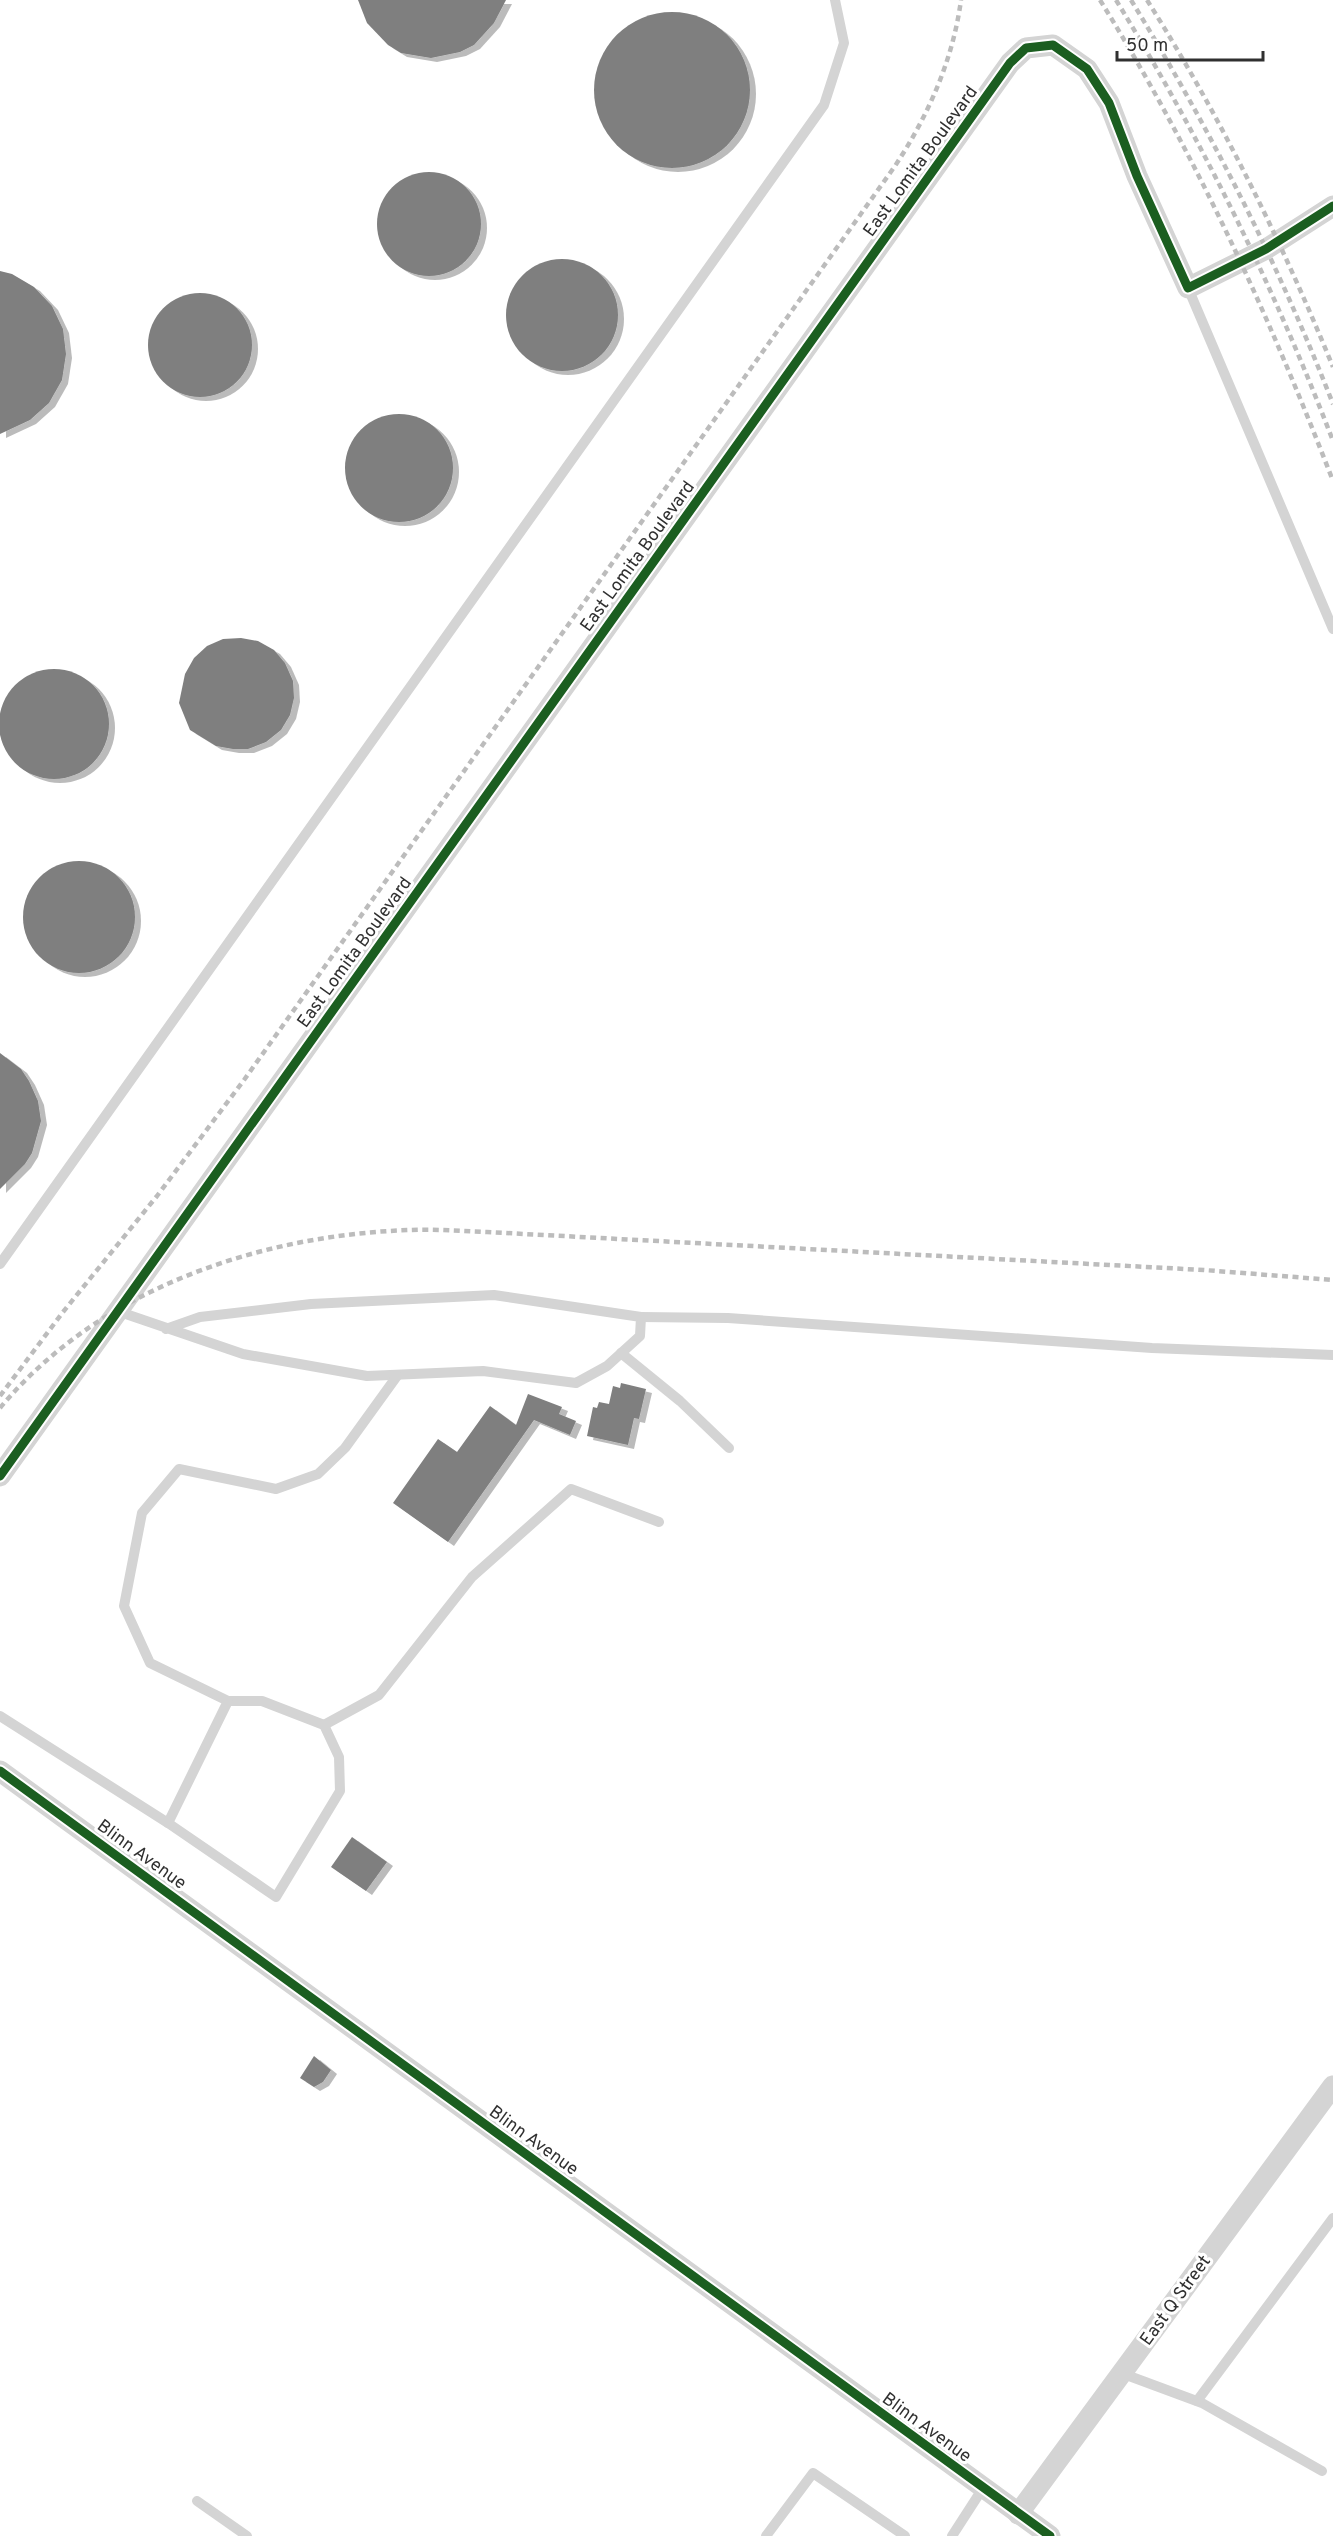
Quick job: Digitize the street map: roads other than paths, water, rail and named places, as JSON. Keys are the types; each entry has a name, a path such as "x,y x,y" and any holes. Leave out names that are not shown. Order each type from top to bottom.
{"street":[{"name":"East Lomita Boulevard","path":"0,1476 1003,73 1026,48 1053,45 1087,69 1109,103 1137,176 1188,288"},
{"path":"1188,288 1260,253 1333,206"},
{"name":"Blinn Avenue","path":"0,1770 1050,2536"},
{"name":"East Q Street","path":"1018,2514 1331,2092"}],"lane":[{"path":"0,1264 824,105 844,43 835,0"},
{"path":"1188,288 1333,629"},
{"path":"166,1329 200,1317 311,1304 494,1295 641,1317 728,1318 1152,1348 1333,1355"},
{"path":"117,1311 243,1354 367,1376 483,1371 576,1383 607,1366 640,1336 641,1317"},
{"path":"621,1353 680,1401 729,1448"},
{"path":"0,1716 168,1823 276,1897 340,1791 339,1757 324,1725 262,1701 228,1701 150,1663 124,1606 142,1513 179,1469 276,1490 318,1474 345,1448 397,1376"},
{"path":"324,1725 379,1695 472,1577 571,1489 659,1522"},
{"path":"168,1823 228,1701"},
{"path":"1197,2401 1333,2218"},
{"path":"1121,2373 1197,2401 1322,2471"},
{"path":"766,2536 813,2473 904,2536"},
{"path":"952,2536 983,2488"},
{"path":"196,2501 248,2536"}],"railway":[{"path":"0,1396 63,1312 157,1196 244,1080 895,166 918,127 937,87 952,44 961,0"},
{"path":"1100,0 1167,116 1228,235 1283,356 1333,481"},
{"path":"1116,0 1178,106 1235,215 1286,327 1333,441"},
{"path":"1131,0 1188,98 1241,198 1266,248 1333,404"},
{"path":"1147,0 1200,88 1248,179 1333,367"},
{"path":"0,1408 40,1366 85,1331 133,1301 186,1276 240,1257 296,1243 353,1234 419,1230 487,1232 1204,1270 1333,1280"}]}
